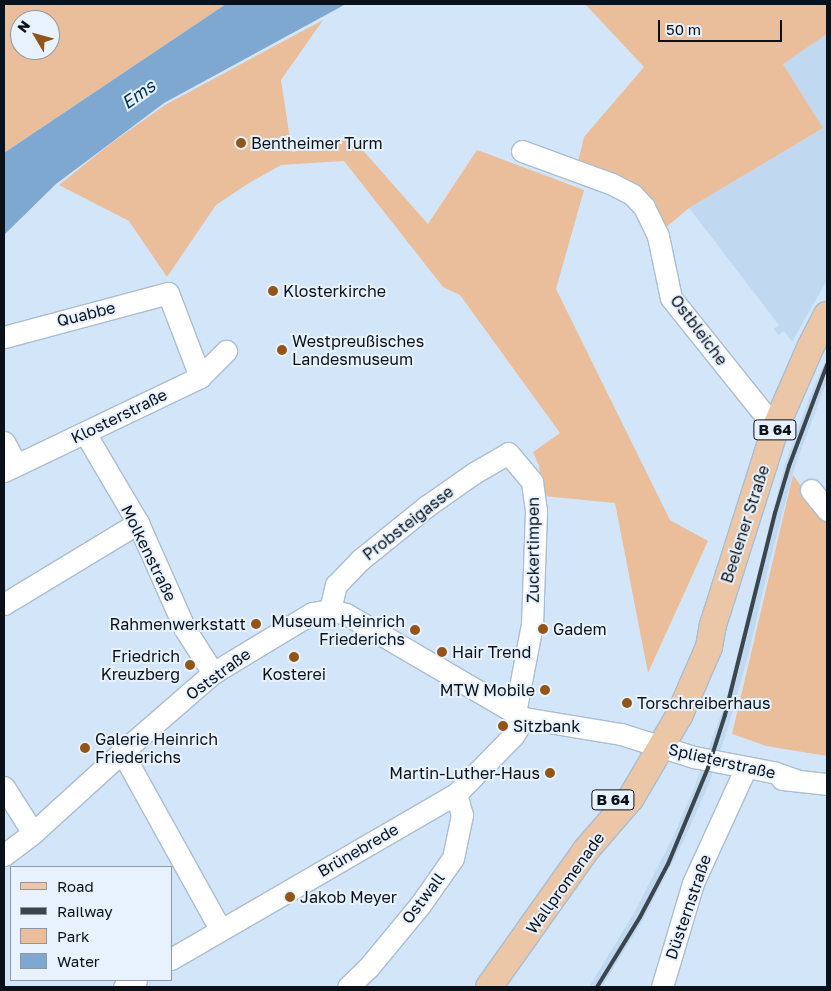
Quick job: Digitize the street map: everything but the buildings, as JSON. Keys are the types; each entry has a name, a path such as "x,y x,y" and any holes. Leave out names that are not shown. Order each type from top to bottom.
{"main road":[{"name":"Beelener Straße","path":"652,748 679,716 698,675 709,646 713,625 776,426 811,346 827,315"},
{"name":"Wallpromenade","path":"489,987 586,850 631,798 652,748"}],"street":[{"name":"Ostbleiche","path":"522,151 612,184 632,194 644,207 658,236 671,298 763,413 776,426"},
{"name":"Quabbe","path":"4,337 168,293 200,377"},
{"name":"Klosterstraße","path":"10,468 200,377 226,351"},
{"name":"Molkenstraße","path":"85,433 138,523 185,629 213,673"},
{"path":"4,442 10,468"},
{"name":"Probsteigasse","path":"330,610 336,585 360,560 427,506 474,473 508,453"},
{"name":"Zuckertimpen","path":"508,453 532,482 536,511 532,624 520,716"},
{"path":"812,490 827,510"},
{"path":"4,604 138,523"},
{"path":"330,610 346,614 520,716 572,726 652,748"},
{"name":"Oststraße","path":"4,855 33,833 213,673 312,613 330,610"},
{"name":"Brünebrede","path":"172,958 456,794 513,736 520,716"},
{"name":"Splieterstraße","path":"652,748 690,764 771,779 827,784"},
{"name":"Splieterstraße","path":"652,748 773,772 796,780"},
{"path":"122,752 220,930"},
{"name":"Düsternstraße","path":"662,987 693,884 743,774"},
{"path":"4,787 33,833"},
{"name":"Ostwall","path":"348,987 368,968 420,905 453,858 462,814 456,794"}],"shaded area":[{"path":"827,34 827,280 792,342 784,331 778,335 774,329 779,325 689,208 823,128 783,64"},
{"path":"827,358 827,381 795,466 749,652 727,731 709,783 685,838 643,920 602,987 589,987 634,913 673,837 693,791 724,707 785,464 812,391"}],"green space":[{"path":"4,4 226,4 4,153"},
{"path":"585,4 827,4 827,34 783,64 823,128 689,208 663,230 577,166 584,137 644,67"},
{"path":"323,20 281,80 292,152 352,138 428,224 477,150 584,190 556,289 670,520 708,541 648,673 615,503 543,496 539,466 533,452 560,433 460,295 443,287 344,161 281,165 249,183 216,205 167,277 129,221 59,185 110,144 165,105"},
{"path":"793,475 827,521 827,756 766,746 732,734"}],"water":[{"name":"Ems","path":"226,4 346,4 164,103 56,184 4,235 4,153"}],"railway":[{"path":"597,987 640,917 668,864 708,768 725,715 775,513 789,466 827,365"}],"place":[{"name":"Bentheimer Turm","path":"241,143"},
{"name":"Klosterkirche","path":"273,291"},
{"name":"Westpreußisches Landesmuseum","path":"282,350"},
{"name":"Rahmenwerkstatt","path":"256,624"},
{"name":"Gadem","path":"543,629"},
{"name":"Museum Heinrich Friederichs","path":"415,630"},
{"name":"Hair Trend","path":"442,652"},
{"name":"Kosterei","path":"294,657"},
{"name":"Friedrich Kreuzberg","path":"190,665"},
{"name":"MTW Mobile","path":"545,690"},
{"name":"Torschreiberhaus","path":"627,703"},
{"name":"Sitzbank","path":"503,726"},
{"name":"Galerie Heinrich Friederichs","path":"85,748"},
{"name":"Martin-Luther-Haus","path":"550,773"},
{"name":"Jakob Meyer","path":"290,897"}]}
